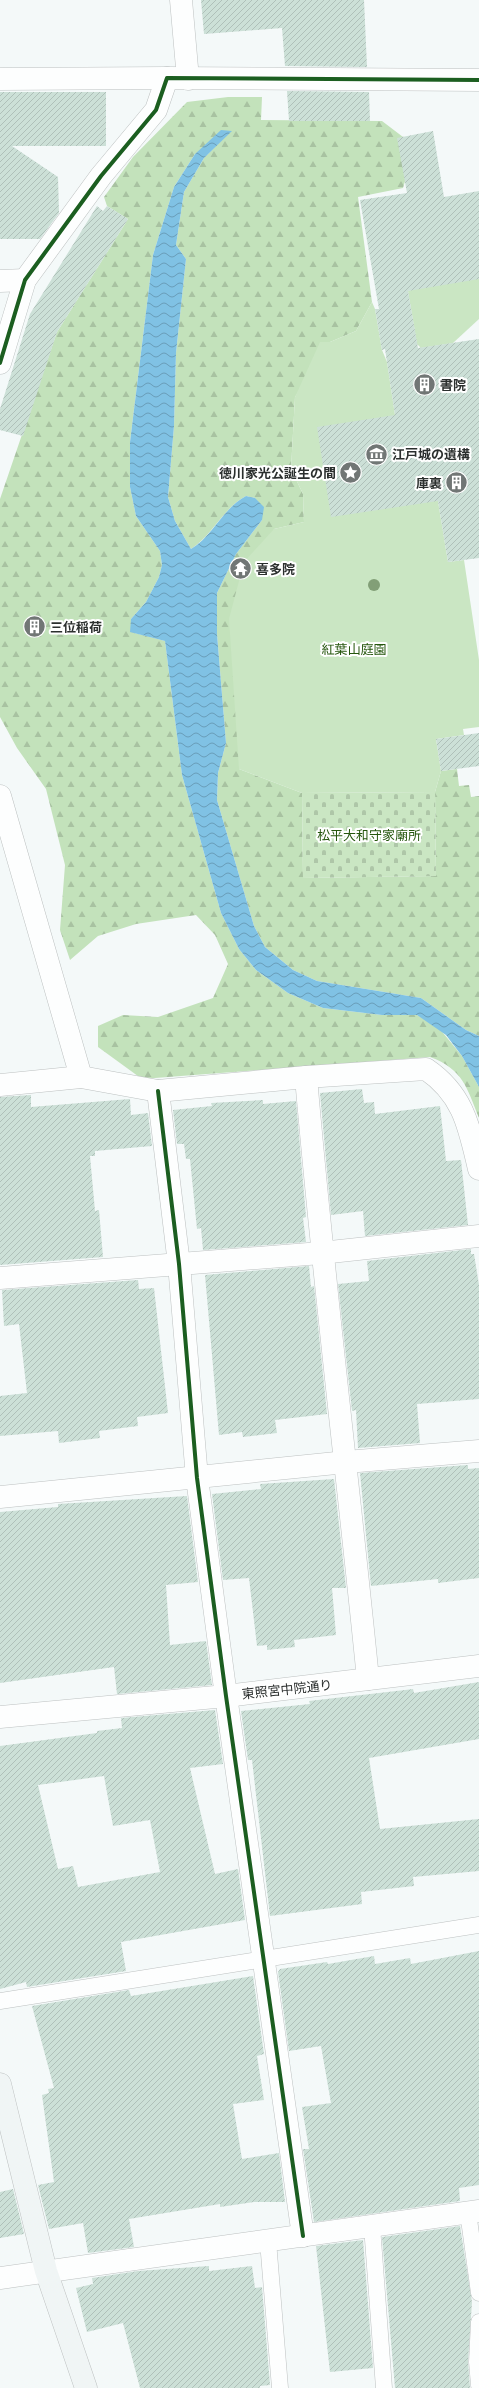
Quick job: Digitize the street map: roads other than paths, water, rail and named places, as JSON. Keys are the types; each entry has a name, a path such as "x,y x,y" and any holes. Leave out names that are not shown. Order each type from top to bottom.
{"street":[{"path":"0,363 25,280 101,176 156,110 178,78 180,0"},
{"path":"0,79 178,78 479,80"},
{"path":"0,281 25,280"},
{"path":"0,796 81,1077"},
{"path":"0,1085 81,1077 158,1091 306,1077 426,1069 451,1089 468,1121 479,1169"},
{"path":"306,1077 321,1252 346,1462 368,1680"},
{"path":"158,1091 179,1264 197,1478 226,1696 303,2236"},
{"path":"0,1278 321,1252 479,1236"},
{"path":"0,1497 346,1462 479,1451"},
{"name":"東照宮中院通り","path":"0,1718 226,1696 479,1666"},
{"path":"0,2084 46,2271 81,2387"},
{"path":"0,2278 474,2212"}],"lane":[{"path":"0,2001 479,1925"},
{"path":"474,2212 479,2293"},
{"path":"372,2226 384,2388"},
{"path":"268,2241 280,2388"},
{"path":"479,2322 477,2362 479,2385"}],"water":[{"path":"221,130 232,131 204,158 184,192 176,245 186,259 176,353 174,426 168,497 175,521 191,549 206,537 238,501 246,496 255,498 264,507 262,520 236,554 217,593 217,634 226,743 218,773 217,800 254,926 265,947 293,970 317,981 421,998 466,1030 479,1036 479,1087 462,1056 446,1035 417,1015 382,1015 323,1008 288,993 256,970 239,949 221,913 182,775 165,641 130,632 131,619 146,602 159,577 162,565 160,551 136,516 130,487 130,442 153,255 174,187 195,154"}],"place":[{"name":"書院","path":"425,385"},
{"name":"江戸城の遺構","path":"377,454"},
{"name":"徳川家光公誕生の間","path":"351,473"},
{"name":"庫裏","path":"457,483"},
{"name":"喜多院","path":"240,569"},
{"name":"三位稲荷","path":"34,627"}],"park label":[{"name":"紅葉山庭園","path":"354,649"},
{"name":"松平大和守家廟所","path":"369,835"}]}
